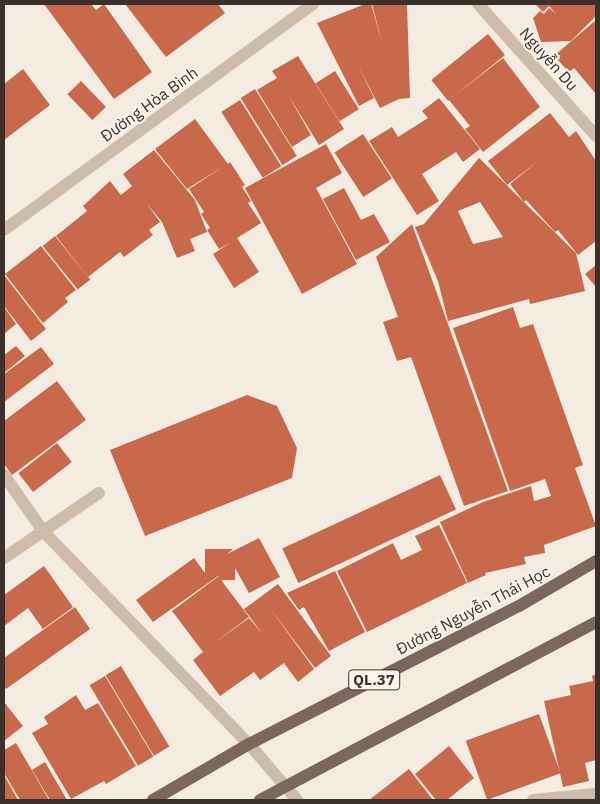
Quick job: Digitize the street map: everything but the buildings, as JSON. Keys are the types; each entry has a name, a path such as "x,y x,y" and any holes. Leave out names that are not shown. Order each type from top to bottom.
{"main road":[{"name":"Đường Nguyễn Thái Học","path":"153,800 250,744 519,606 596,561"},
{"path":"260,800 596,622"}],"street":[{"name":"Đường Hòa Bình","path":"4,230 313,4"},
{"name":"Nguyễn Du","path":"478,4 596,136"},
{"path":"4,475 43,531 250,744 297,800"},
{"path":"4,558 99,492"},
{"path":"532,800 596,794"}]}
